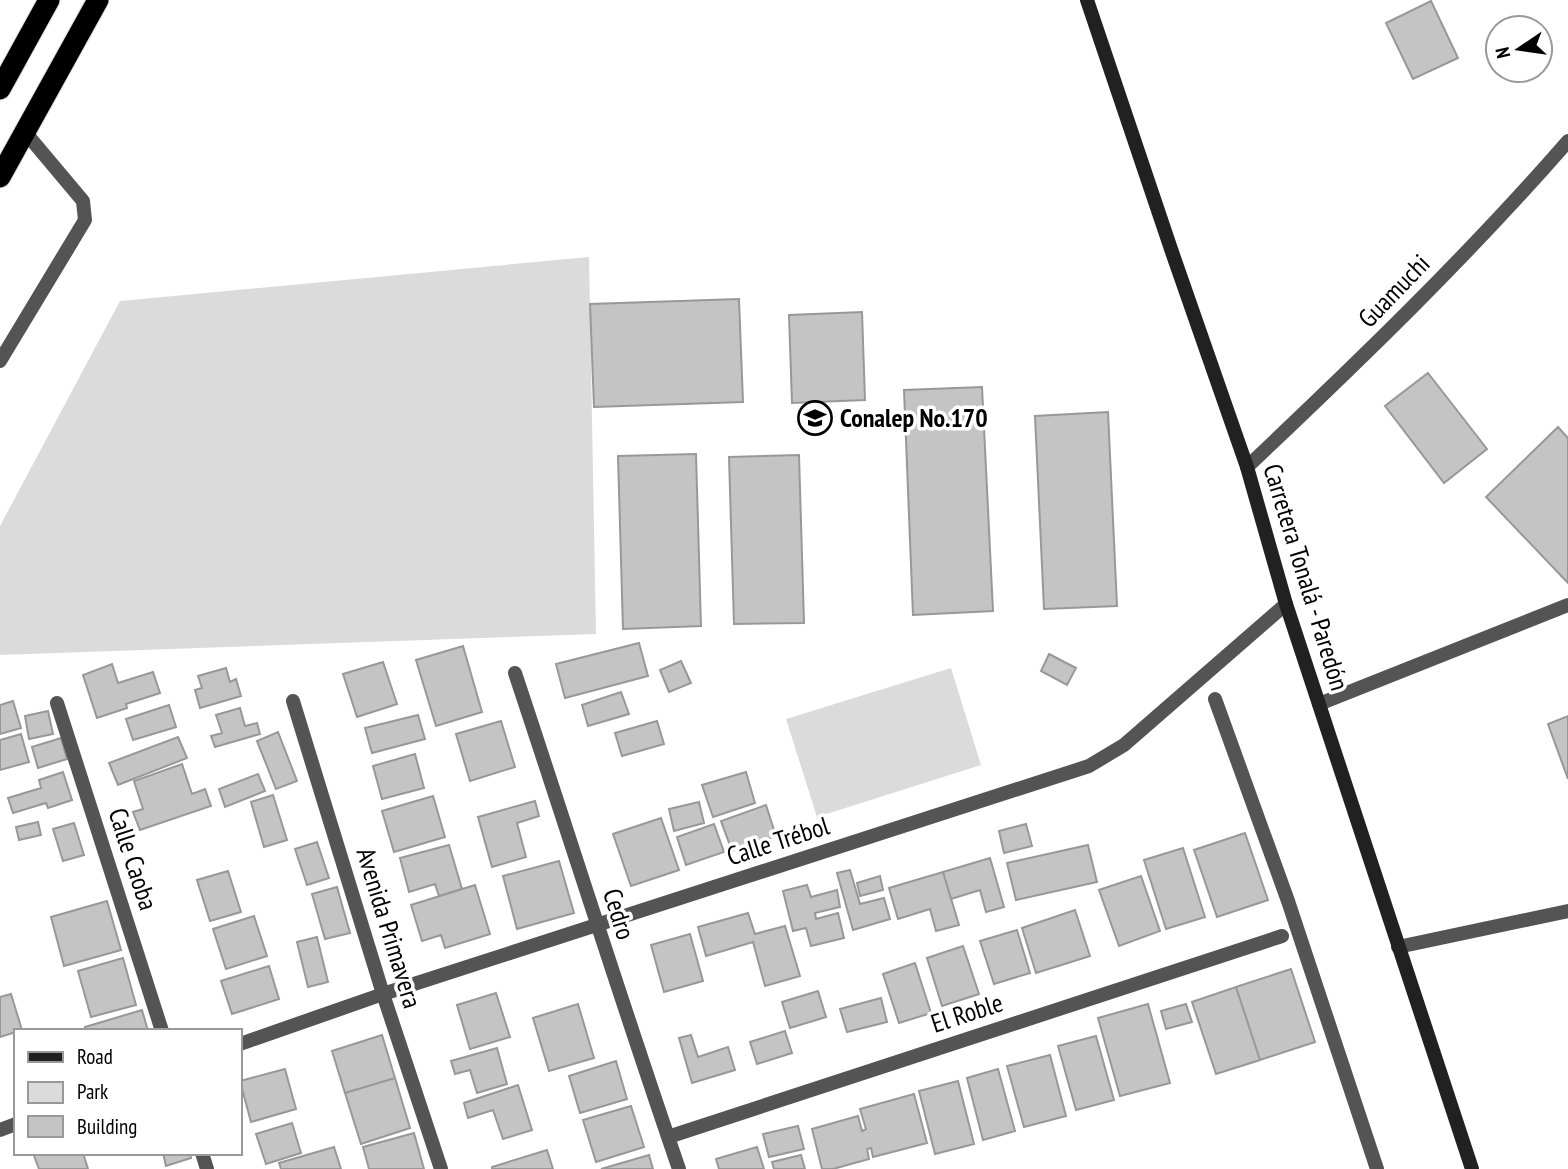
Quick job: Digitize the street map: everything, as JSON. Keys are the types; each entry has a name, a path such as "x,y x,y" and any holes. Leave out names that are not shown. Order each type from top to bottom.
{"highway":[{"path":"0,89 49,0"},
{"path":"0,177 98,0"}],"main road":[{"name":"Carretera Tonalá - Paredón","path":"1087,0 1171,252 1247,467 1286,604 1472,1169"}],"street":[{"path":"0,360 85,220 83,201 25,132"},
{"name":"Guamuchi","path":"1247,467 1394,327 1528,187 1568,141"},
{"name":"Calle Trébol","path":"242,1043 383,994 1089,766 1124,745 1286,604"},
{"path":"1319,704 1568,605"},
{"name":"Cedro","path":"515,673 679,1169"},
{"path":"1215,699 1288,901 1377,1169"},
{"name":"Avenida Primavera","path":"293,701 383,994 441,1169"},
{"name":"Calle Caoba","path":"57,703 161,1029"},
{"path":"1398,947 1568,911"},
{"name":"El Roble","path":"668,1137 1282,936"}],"green space":[{"path":"589,257 596,634 0,655 0,526 120,301"},
{"path":"951,668 981,765 817,817 786,719"}],"building":[{"path":"1431,1 1458,58 1413,79 1386,23"},
{"path":"739,299 743,402 594,407 590,304"},
{"path":"862,312 865,400 792,403 789,315"},
{"path":"1428,373 1487,449 1444,483 1385,406"},
{"path":"982,387 993,611 913,615 904,390"},
{"path":"1108,412 1117,606 1044,609 1035,416"},
{"path":"1558,427 1568,438 1568,583 1486,497"},
{"path":"696,454 701,626 623,629 618,456"},
{"path":"799,455 804,623 734,624 729,457"},
{"path":"639,643 648,676 565,698 556,664"},
{"path":"463,646 482,712 436,726 416,660"},
{"path":"1049,654 1076,668 1067,685 1041,671"},
{"path":"681,661 691,683 669,692 660,670"},
{"path":"383,662 397,704 357,717 343,674"},
{"path":"112,664 118,683 153,672 160,693 126,704 127,708 97,718 83,675"},
{"path":"226,668 230,682 236,679 241,696 200,708 195,690 202,688 198,676"},
{"path":"621,692 629,714 588,726 582,705"},
{"path":"13,701 21,728 0,734 0,705"},
{"path":"169,705 176,727 133,740 126,719"},
{"path":"240,708 245,726 257,723 260,734 215,747 211,736 222,733 216,715"},
{"path":"48,711 53,734 29,739 25,716"},
{"path":"418,715 425,739 372,753 365,728"},
{"path":"1568,716 1568,779 1548,724"},
{"path":"501,721 515,767 470,781 456,734"},
{"path":"657,721 664,744 622,756 615,733"},
{"path":"278,732 297,781 276,789 257,741"},
{"path":"21,734 29,762 0,770 0,740"},
{"path":"178,737 187,758 118,785 109,763"},
{"path":"61,738 67,759 38,768 32,747"},
{"path":"415,754 424,788 382,799 373,766"},
{"path":"182,764 192,794 205,789 211,806 140,830 133,812 143,809 134,781"},
{"path":"63,772 72,800 48,808 46,803 13,813 8,798 41,788 39,780"},
{"path":"746,772 755,803 713,817 702,785"},
{"path":"258,774 265,791 225,807 219,789"},
{"path":"273,795 287,840 264,847 251,802"},
{"path":"433,796 445,837 394,852 382,811"},
{"path":"535,801 539,816 517,823 526,857 492,867 478,817"},
{"path":"699,802 704,823 674,831 669,809"},
{"path":"766,805 776,836 732,851 721,821"},
{"path":"661,818 679,870 631,886 613,834"},
{"path":"38,822 41,835 19,840 16,827"},
{"path":"74,823 84,855 63,861 53,829"},
{"path":"714,824 724,852 686,865 677,837"},
{"path":"1026,824 1032,846 1004,853 999,831"},
{"path":"1245,833 1268,900 1217,917 1194,850"},
{"path":"317,842 329,878 307,885 295,849"},
{"path":"449,845 462,889 439,896 435,884 409,892 400,858"},
{"path":"1088,845 1097,882 1016,900 1007,863"},
{"path":"1183,848 1205,917 1166,929 1144,860"},
{"path":"990,858 1004,907 986,912 980,890 951,899 943,872"},
{"path":"559,861 574,913 517,929 503,876"},
{"path":"850,870 860,904 884,898 890,919 853,930 837,873"},
{"path":"228,871 241,912 210,921 197,880"},
{"path":"943,872 959,925 936,931 930,909 898,919 889,888"},
{"path":"880,876 883,890 860,896 857,883"},
{"path":"1141,876 1160,931 1119,946 1099,890"},
{"path":"475,885 490,934 445,948 441,935 422,941 411,905"},
{"path":"807,885 811,897 837,890 840,907 815,913 816,919 838,913 844,938 811,946 806,928 793,931 783,891"},
{"path":"337,887 350,933 325,939 312,894"},
{"path":"107,901 121,950 64,966 51,917"},
{"path":"1075,910 1090,956 1036,973 1022,928"},
{"path":"748,913 755,934 785,926 800,976 765,986 753,942 706,956 698,927"},
{"path":"254,916 267,956 226,969 213,929"},
{"path":"1017,930 1030,973 994,984 980,941"},
{"path":"690,934 703,981 664,992 651,945"},
{"path":"317,937 328,982 308,987 297,942"},
{"path":"963,946 979,994 942,1006 927,958"},
{"path":"123,958 136,1005 91,1017 78,971"},
{"path":"915,963 931,1013 899,1023 883,974"},
{"path":"269,966 279,999 232,1014 221,981"},
{"path":"1291,969 1315,1042 1260,1060 1236,987"},
{"path":"1236,987 1260,1060 1216,1074 1192,1002"},
{"path":"818,991 826,1017 790,1028 782,1002"},
{"path":"496,993 510,1037 470,1049 457,1005"},
{"path":"11,994 22,1029 14,1029 14,1033 0,1037 0,997"},
{"path":"881,998 887,1022 847,1032 840,1009"},
{"path":"578,1004 594,1058 549,1071 533,1018"},
{"path":"1148,1004 1170,1083 1120,1096 1098,1018"},
{"path":"1186,1004 1192,1022 1166,1029 1161,1011"},
{"path":"142,1010 147,1029 86,1029"},
{"path":"785,1031 792,1053 757,1064 750,1042"},
{"path":"382,1035 395,1078 345,1093 332,1051"},
{"path":"691,1035 698,1057 728,1047 735,1070 692,1083 679,1038"},
{"path":"1096,1036 1114,1100 1076,1110 1058,1046"},
{"path":"497,1048 507,1084 477,1093 470,1070 455,1074 451,1061"},
{"path":"1050,1055 1066,1116 1024,1127 1007,1066"},
{"path":"616,1061 627,1099 580,1113 569,1076"},
{"path":"285,1069 296,1109 251,1122 242,1080"},
{"path":"998,1069 1015,1131 983,1140 967,1078"},
{"path":"395,1078 410,1128 361,1144 345,1093"},
{"path":"958,1081 974,1144 935,1154 919,1091"},
{"path":"518,1085 532,1130 503,1139 493,1110 468,1118 464,1103"},
{"path":"914,1094 927,1143 873,1157 871,1148 867,1149 869,1159 833,1169 822,1169 812,1129 858,1116 862,1131 866,1129 860,1109"},
{"path":"631,1106 644,1147 596,1162 583,1120"},
{"path":"292,1123 301,1153 266,1164 256,1134"},
{"path":"798,1126 804,1149 769,1157 763,1134"},
{"path":"414,1133 424,1169 369,1169 363,1147"},
{"path":"334,1147 341,1169 281,1169 279,1163"},
{"path":"757,1147 764,1169 719,1169 716,1159"},
{"path":"547,1150 553,1169 492,1169 492,1167"},
{"path":"34,1155 84,1155 88,1169 39,1169"},
{"path":"163,1155 190,1155 191,1158 166,1166"},
{"path":"649,1155 653,1169 601,1169"},
{"path":"801,1155 805,1169 774,1169 772,1162"}],"place":[{"name":"Conalep No.170","path":"815,418"}]}
